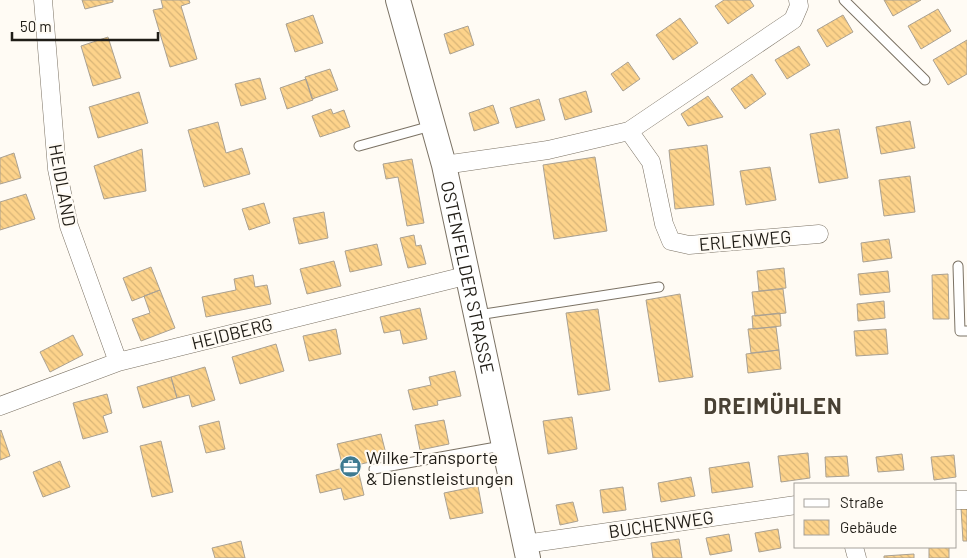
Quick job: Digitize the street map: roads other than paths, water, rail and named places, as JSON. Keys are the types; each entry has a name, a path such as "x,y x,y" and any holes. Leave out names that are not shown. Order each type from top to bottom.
{"main road":[{"name":"OSTENFELDER STRASSE","path":"398,0 444,164 478,315 527,551"}],"street":[{"name":"HEIDLAND","path":"43,0 57,169 69,226 118,362"},
{"path":"444,164 548,150 628,131 793,20 798,3"},
{"name":"ERLENWEG","path":"628,131 652,162 664,224 671,241 689,245 819,234"},
{"name":"HEIDBERG","path":"0,406 118,362 469,275"},
{"name":"BUCHENWEG","path":"527,551 794,505"}],"lane":[{"path":"844,0 925,80"},
{"path":"359,146 434,126"},
{"path":"958,266 960,331 967,331"},
{"path":"478,315 659,287"},
{"path":"374,469 505,446"}],"place":[{"name":"Wilke Transporte & Dienstleistungen","path":"350,467"}],"district":[{"name":"DREIMÜHLEN","path":"773,405"}]}
